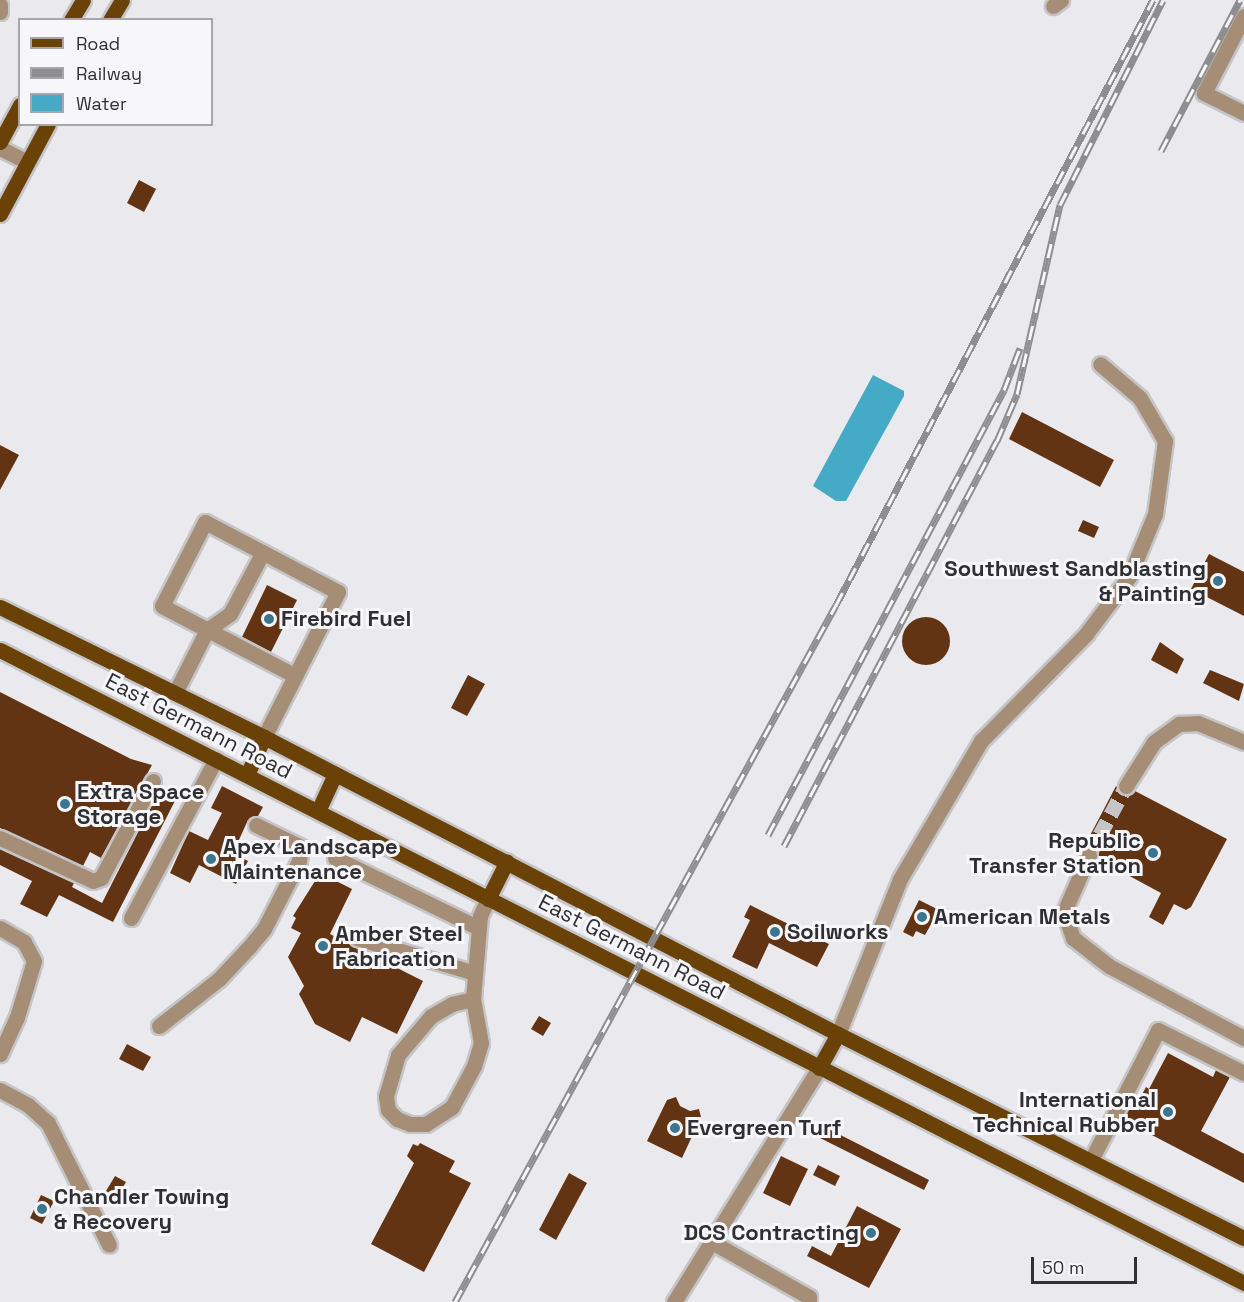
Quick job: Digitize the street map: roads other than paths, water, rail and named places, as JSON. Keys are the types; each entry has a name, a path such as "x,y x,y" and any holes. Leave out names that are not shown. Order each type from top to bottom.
{"main road":[{"path":"72,18 83,0"},
{"path":"111,18 122,0"},
{"path":"0,142 18,109"},
{"path":"0,214 47,126"},
{"name":"East Germann Road","path":"0,607 264,737 838,1034 1242,1233"},
{"name":"East Germann Road","path":"0,650 1244,1282"},
{"path":"247,775 264,737"},
{"path":"318,811 335,774"},
{"path":"488,898 507,861"},
{"path":"819,1068 838,1034"}],"street":[{"path":"0,5 0,12"},
{"path":"1244,16 1204,93 1244,113"},
{"path":"0,148 27,162"},
{"path":"838,1034 900,879 981,741 1086,634 1129,577 1155,514 1165,441 1140,398 1100,364"},
{"path":"264,737 294,675 339,592 205,522 162,606 294,675"},
{"path":"175,693 207,630 230,614 263,552"},
{"path":"1126,786 1154,742 1179,724 1198,723 1244,742"},
{"path":"131,918 216,759"},
{"path":"0,838 93,881 101,878 153,781"},
{"path":"159,1026 219,979 249,947 264,929 299,861 301,847 256,825"},
{"path":"1089,855 1064,912 1073,938 1109,966 1244,1038"},
{"path":"335,858 479,928"},
{"path":"473,999 453,1004 431,1016 398,1056 386,1096 388,1110 397,1119 410,1124 426,1124 452,1107 474,1066 481,1043 473,999 475,973 479,928 488,898"},
{"path":"0,928 24,942 34,961 17,1017 0,1054"},
{"path":"357,938 475,973"},
{"path":"1091,1160 1158,1030 1244,1073"},
{"path":"674,1302 819,1068"},
{"path":"0,1090 28,1105 48,1123 110,1245"},
{"path":"710,1241 809,1297 809,1302"}],"water":[{"path":"873,375 904,391 904,396 846,501 836,501 813,486"}],"tunnel":[{"path":"1089,855 1126,786"}],"railway":[{"path":"455,1302 836,605 1153,0"},
{"path":"784,846 997,441 1017,394 1060,205 1163,0"},
{"path":"1161,151 1240,0"},
{"path":"768,835 1004,390 1020,348"}],"place":[{"name":"Southwest Sandblasting & Painting","path":"1218,581"},
{"name":"Firebird Fuel","path":"269,619"},
{"name":"Extra Space Storage","path":"65,804"},
{"name":"Republic Transfer Station","path":"1153,853"},
{"name":"Apex Landscape Maintenance","path":"211,859"},
{"name":"American Metals","path":"922,917"},
{"name":"Soilworks","path":"775,932"},
{"name":"Amber Steel Fabrication","path":"323,946"},
{"name":"International Technical Rubber","path":"1168,1112"},
{"name":"Evergreen Turf","path":"675,1128"},
{"name":"Chandler Towing & Recovery","path":"42,1209"},
{"name":"DCS Contracting","path":"871,1233"}]}
